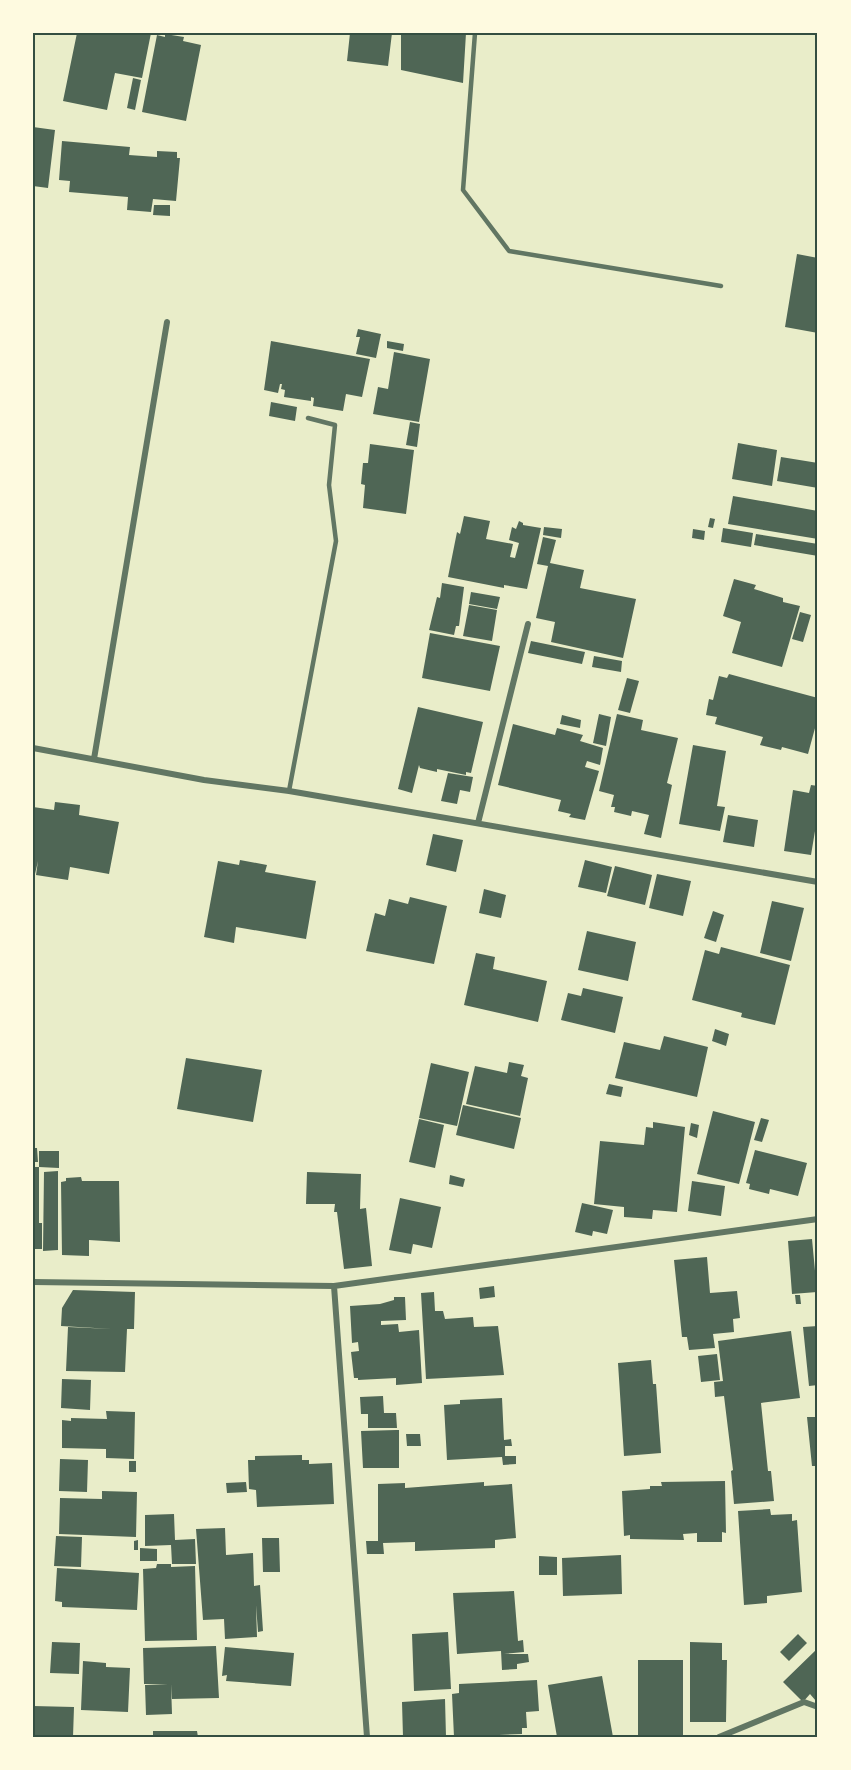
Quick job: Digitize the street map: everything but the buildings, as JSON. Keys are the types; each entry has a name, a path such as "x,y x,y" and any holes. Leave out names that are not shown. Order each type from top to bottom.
{"street":[{"path":"94,759 167,322"},
{"path":"478,824 528,624"},
{"path":"33,748 204,780 289,791 818,882"},
{"path":"33,1282 334,1286 818,1219"},
{"path":"334,1286 367,1737"},
{"path":"719,1737 804,1702 818,1707"}],"lane":[{"path":"475,33 463,190 509,251 721,286"},
{"path":"289,791 336,541 329,485 335,425 308,418"}]}
